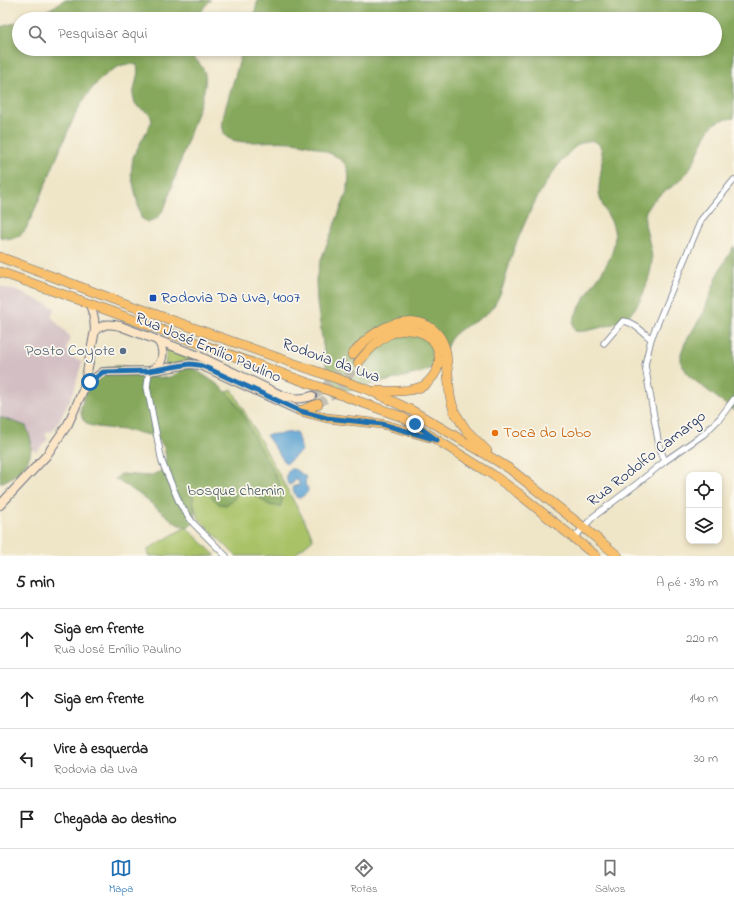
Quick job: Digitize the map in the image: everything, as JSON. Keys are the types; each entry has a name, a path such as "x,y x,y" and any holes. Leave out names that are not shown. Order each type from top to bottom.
{"main road":[{"name":"Rodovia da Uva","path":"0,257 126,304 369,390 413,411 510,469 618,556"},
{"name":"Rodovia da Uva","path":"0,272 415,424 518,493 596,556"},
{"path":"352,355 363,342 391,324 403,321 418,322 430,327 441,338 446,352 450,396 454,411 466,430 497,460"},
{"path":"358,363 368,350 392,333 403,330 415,330 426,334 435,342 439,352 440,363 431,379 423,386 402,391 369,390"},
{"path":"300,411 318,404"},
{"path":"300,411 327,418 382,424 437,440"}],"street":[{"path":"665,461 659,446 645,365 651,339 701,220 734,180"},
{"path":"0,504 46,456 68,424 84,388 90,358 95,330 94,318 90,304"},
{"path":"604,343 623,321 630,323 651,339"},
{"name":"Rua José Emílio Paulino","path":"95,330 103,325 110,324 120,326 202,357 282,395 293,399 302,399 312,396"},
{"path":"158,341 162,346 162,358 160,364 149,371 147,386 162,462 180,504 193,524 226,556"},
{"path":"84,388 103,372 93,363 90,358"},
{"name":"Rua José Emílio Paulino","path":"103,372 149,371 190,364 199,365 300,411"},
{"name":"Rua Rodolfo Camargo","path":"574,538 593,517 665,461 704,434 720,418 734,399"}],"shaded area":[{"path":"0,286 25,294 55,308 51,316 70,337 66,350 71,352 70,354 73,358 82,361 74,391 63,414 52,432 48,431 45,435 48,439 36,452 0,425"}],"green space":[{"path":"64,0 211,0 201,12 45,12"},
{"path":"258,0 734,0 734,118 714,124 705,137 694,162 687,172 676,183 655,199 647,209 645,215 646,230 652,254 650,275 641,299 627,317 614,324 582,331 575,331 573,325 577,311 609,260 613,250 615,235 611,221 602,204 599,192 602,150 597,143 587,141 571,150 551,175 537,198 514,249 503,286 497,300 489,312 457,332 450,339 442,359 429,369 416,374 343,391 332,385 327,372 317,303 316,279 320,262 346,195 349,181 348,170 342,160 320,149 301,143 240,142 231,140 225,136 222,125 224,113 241,56 722,56 722,12 255,12"},
{"path":"12,24 12,56 193,56 202,67 206,80 201,101 165,207 156,219 147,222 141,218 131,174 133,157 152,121 150,114 138,107 135,103 133,95 138,72 137,65 131,64 118,67 111,71 95,85 77,111 26,229 14,238 0,237 0,27"},
{"path":"734,246 734,411 689,376 681,363 681,353 685,343 704,312 719,271"},
{"path":"167,347 194,359 165,366"},
{"path":"188,365 222,388 239,408 279,483 282,491 282,502 280,507 269,505 243,486 233,500 226,505 219,504 205,491 200,489 194,491 195,517 194,522 188,528 177,524 139,494 115,479 121,474 150,476 161,471 165,464 166,457 164,447 159,440 150,435 89,425 83,420 81,414 81,407 86,392 101,372 113,366 124,366 160,378 167,378"},
{"name":"bosque chemin","path":"232,389 309,529 313,539 293,556 236,556 199,519 165,429"},
{"path":"0,417 26,426 31,439 31,448 30,455 23,467 12,477 0,483"},
{"path":"186,527 216,556 149,556 148,549"}],"water":[{"path":"296,432 302,450 286,464 266,435"},
{"path":"290,469 294,469 306,478 305,485 308,491 299,498 296,497 292,487 299,485 299,482 295,480 289,485 287,482 287,474"}],"tunnel":[{"path":"312,396 329,383 352,355"},
{"path":"318,404 339,388 358,363"}],"place":[{"name":"Rodovia Da Uva, 4007","path":"153,298"},
{"name":"Posto Coyote","path":"123,351"},
{"name":"Toca do Lobo","path":"495,433"}],"route":[{"path":"90,382 103,372 149,371 190,364 199,365 300,411 327,418 382,424 437,440 415,424"}]}
